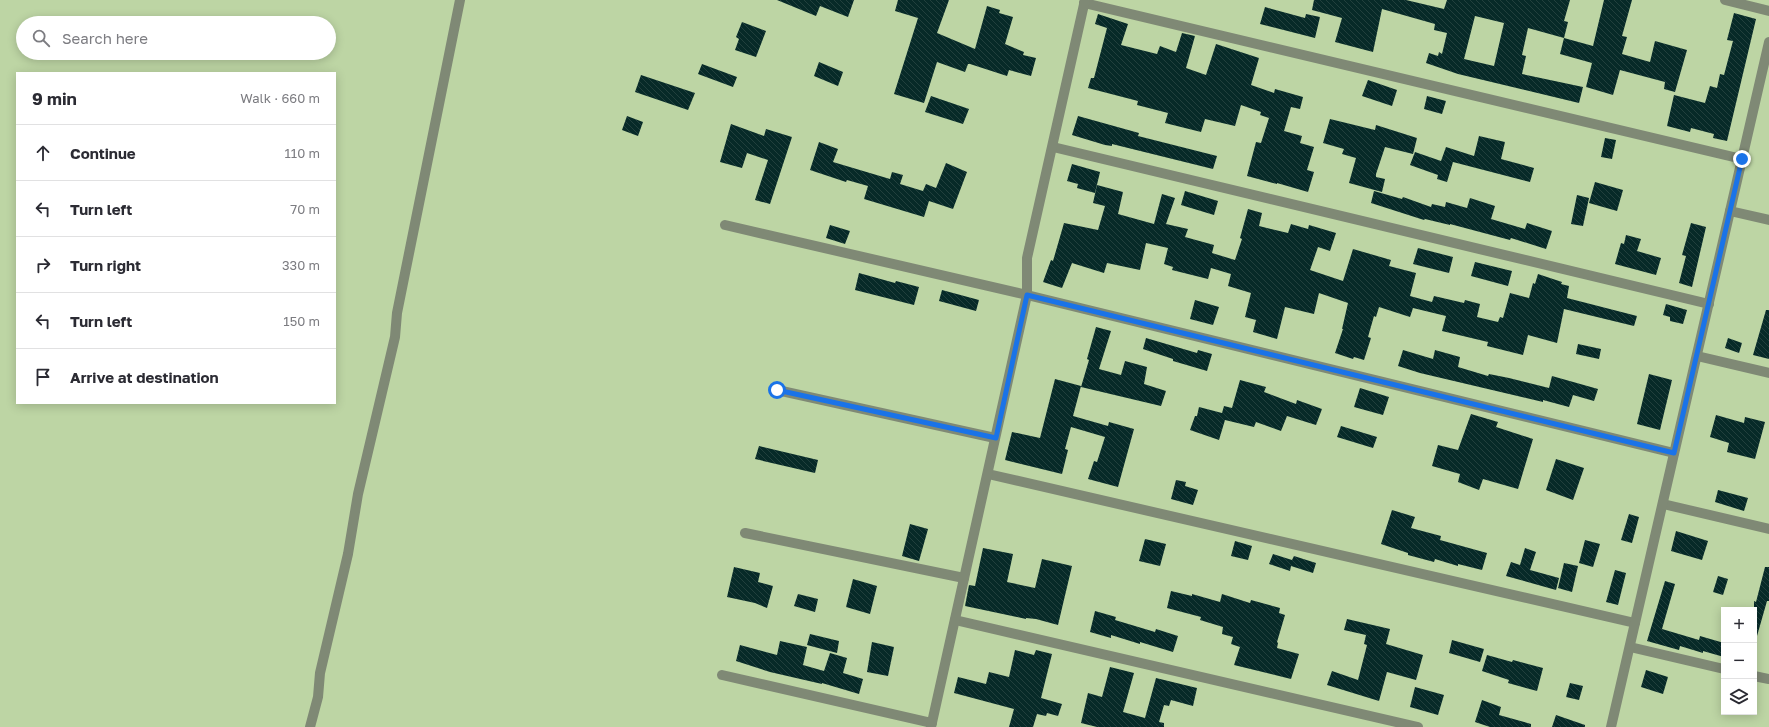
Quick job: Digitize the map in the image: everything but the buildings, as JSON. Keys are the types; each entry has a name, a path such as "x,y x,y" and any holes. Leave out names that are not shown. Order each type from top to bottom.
{"street":[{"path":"310,727 318,697 320,673 348,554 358,494 395,337 397,313 460,0"},
{"path":"1725,0 1769,11"},
{"path":"722,675 932,725 1027,295 1027,258 1085,1 1742,159"},
{"path":"1611,727 1742,159 1766,67 1769,42"},
{"path":"1053,147 1709,304"},
{"path":"1730,211 1769,220"},
{"path":"725,225 1027,295 1674,453"},
{"path":"1697,356 1769,373"},
{"path":"777,390 996,438"},
{"path":"988,474 1635,623"},
{"path":"1662,504 1769,529"},
{"path":"745,533 964,578"},
{"path":"955,620 1418,727"},
{"path":"1630,647 1721,668"},
{"path":"1757,677 1769,679"}],"route":[{"path":"777,390 996,438 1027,295 1674,453 1742,159"}]}
